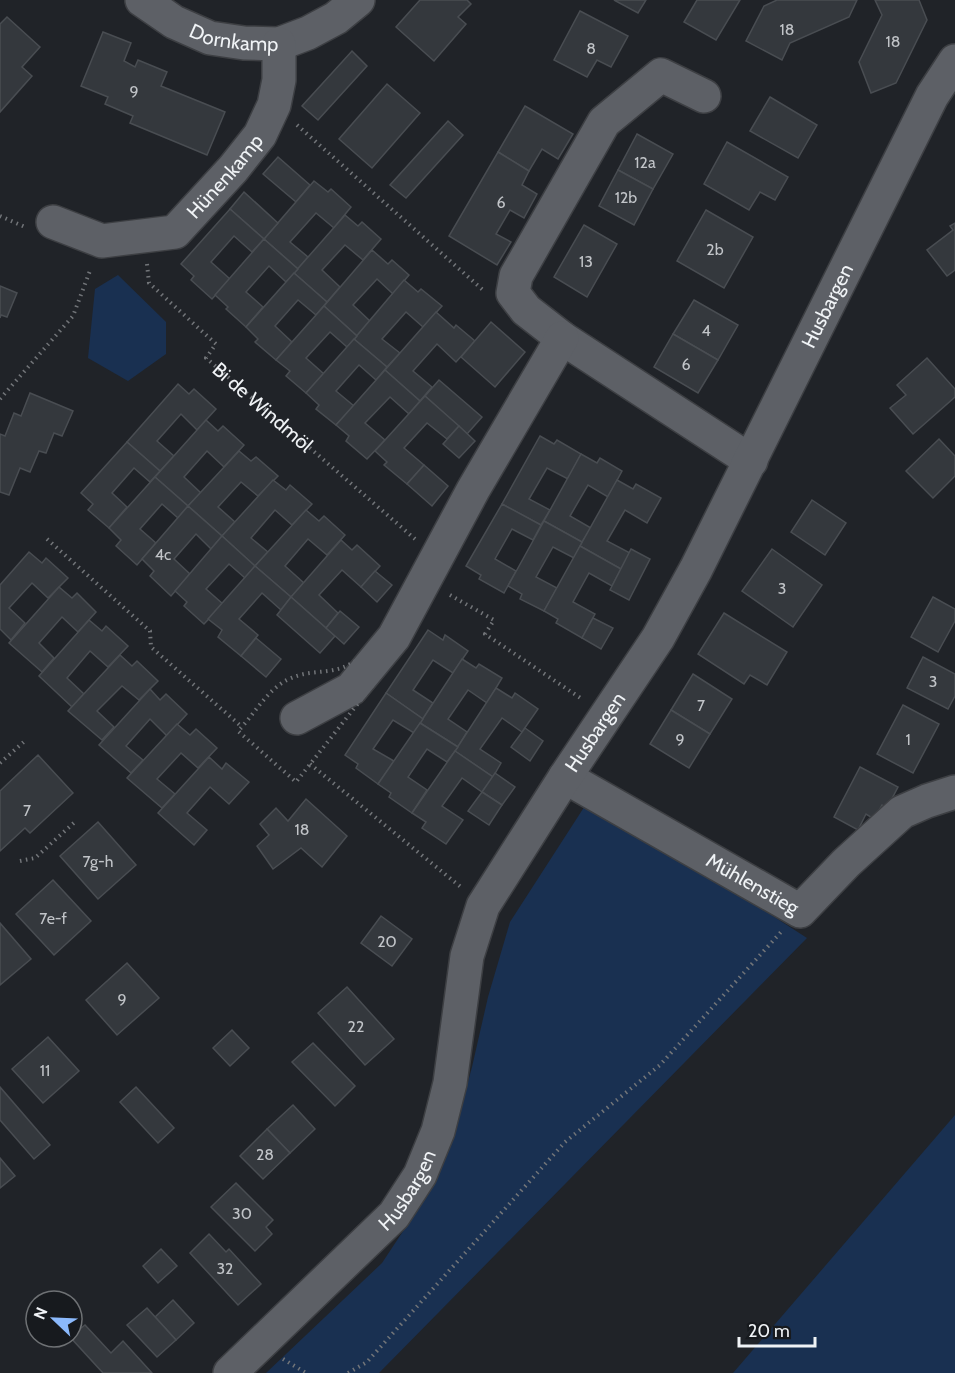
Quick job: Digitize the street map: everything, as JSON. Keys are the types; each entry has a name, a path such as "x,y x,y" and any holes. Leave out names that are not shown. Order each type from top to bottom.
{"street":[{"name":"Dornkamp","path":"142,0 174,22 210,38 244,43 279,44 308,33 336,18 358,0"},
{"name":"Hünenkamp","path":"53,222 102,242 175,232 260,135 274,105 279,80 279,44"},
{"name":"Husbargen","path":"230,1373 394,1215 420,1175 438,1131 450,1083 467,956 483,906 565,777 608,716 658,638 696,570 932,96 955,61"},
{"path":"704,96 661,75 604,122 516,276 513,293 526,310 562,338 751,460"},
{"path":"297,718 351,689 394,637 430,568 562,338"},
{"name":"Mühlenstieg","path":"565,777 800,910 846,863 902,812 955,792"}],"path":[{"path":"274,105 490,296 513,293"},
{"name":"Bi de Windmöl","path":"146,237 149,283 216,344 206,358 430,568"},
{"path":"0,399 73,316 102,242"},
{"path":"47,539 150,631 151,647 242,727 238,731 296,782 310,764 483,906"},
{"path":"430,568 494,621 485,634 608,716"},
{"path":"0,763 26,740"},
{"path":"20,861 36,858 76,821"},
{"path":"348,1373 367,1362 565,1142 660,1065 800,910"}],"shaded area":[{"path":"118,275 166,322 166,354 128,381 88,358 95,289"},
{"path":"590,798 807,938 379,1373 266,1373 382,1263 425,1198 453,1137 488,997 510,922"},
{"path":"955,1115 955,1373 733,1373"}],"building":[{"path":"420,0 467,0 471,4 458,17 466,24 434,61 396,27"},
{"path":"614,0 646,0 638,13"},
{"path":"697,0 740,0 716,40 684,22"},
{"path":"777,0 857,0 849,17 790,43 782,60 746,41 764,6"},
{"path":"875,0 919,0 927,20 896,83 871,93 859,62 882,15"},
{"path":"580,11 628,36 611,67 597,60 587,77 554,60"},
{"path":"7,17 40,47 22,67 32,76 0,112 0,24"},
{"path":"103,32 131,43 124,61 135,67 138,60 167,72 161,86 225,112 207,155 130,123 133,116 105,104 108,97 81,86"},
{"path":"352,51 367,66 318,120 302,106"},
{"path":"387,84 420,113 372,168 339,139"},
{"path":"770,97 817,125 798,158 750,131"},
{"path":"525,106 573,134 558,159 542,149 529,171 498,152"},
{"path":"448,121 463,135 406,198 390,185"},
{"path":"637,134 673,154 653,189 618,170"},
{"path":"727,142 788,177 775,200 760,192 749,210 704,184"},
{"path":"498,152 529,171 522,185 537,194 524,218 510,210 496,234 511,242 497,265 449,236"},
{"path":"278,157 310,185 296,202 263,174"},
{"path":"618,170 653,189 634,225 599,206"},
{"path":"314,181 328,192 331,189 351,207 334,228 316,213 290,242 308,257 298,269 264,239"},
{"path":"244,192 278,223 264,239 230,209"},
{"path":"230,209 264,239 252,252 234,236 211,262 230,279 212,299 191,280 194,276 181,264"},
{"path":"706,210 753,237 724,288 677,261"},
{"path":"345,215 358,226 362,222 381,239 363,260 345,245 322,270 340,287 327,302 294,273"},
{"path":"955,223 955,270 947,276 927,250 953,230 950,226"},
{"path":"584,225 617,244 587,297 554,277"},
{"path":"264,239 298,269 286,282 269,266 246,292 263,307 246,327 226,309 228,307 215,295"},
{"path":"372,250 388,264 392,260 409,275 393,294 377,279 353,305 370,321 357,336 324,306"},
{"path":"294,273 327,302 316,315 298,300 275,326 292,342 276,360 255,342 258,339 246,327"},
{"path":"404,280 418,292 421,289 442,306 423,327 406,312 382,339 400,353 387,367 354,339"},
{"path":"0,286 17,293 7,317 1,315 0,318"},
{"path":"694,300 738,325 718,360 673,334"},
{"path":"324,306 357,336 347,347 330,332 306,358 324,374 306,393 286,376 290,371 276,360"},
{"path":"436,312 454,328 456,325 475,341 456,362 437,344 413,371 432,387 420,401 385,370"},
{"path":"491,322 525,352 495,387 461,357"},
{"path":"673,334 718,360 698,393 654,367"},
{"path":"354,339 387,367 376,380 359,365 336,391 354,406 336,425 316,409 319,405 306,393"},
{"path":"927,358 955,389 955,397 913,434 890,408 906,395 897,385"},
{"path":"385,370 420,401 409,414 390,397 365,423 385,440 367,459 346,441 349,436 336,425"},
{"path":"439,380 482,417 467,434 425,396"},
{"path":"178,384 189,394 194,389 216,409 197,430 181,414 157,441 174,456 160,471 127,442"},
{"path":"30,393 73,411 62,436 54,433 46,453 39,451 30,472 20,468 9,495 0,492 0,434 5,436 14,413 21,416"},
{"path":"425,396 459,426 447,439 427,423 404,448 424,465 407,484 384,465 387,462 375,451"},
{"path":"206,420 218,431 223,426 244,445 224,467 207,451 184,477 201,493 188,506 155,477"},
{"path":"459,426 475,441 459,458 443,444"},
{"path":"540,436 554,444 557,440 581,454 568,479 547,468 529,499 550,510 541,525 502,504"},
{"path":"939,439 955,456 955,476 933,498 906,471"},
{"path":"127,442 160,471 150,482 134,468 112,493 127,507 109,528 88,510 93,504 81,493"},
{"path":"239,451 251,461 256,457 278,476 258,496 241,482 218,507 235,522 222,536 188,506"},
{"path":"581,454 597,463 600,458 622,471 608,497 588,485 570,516 591,528 582,542 544,521"},
{"path":"424,465 448,486 432,506 407,484"},
{"path":"155,477 188,506 178,518 162,504 140,529 156,543 137,565 116,546 121,540 109,528"},
{"path":"273,480 286,490 290,485 312,504 292,525 275,510 251,538 268,552 255,566 222,536"},
{"path":"617,480 633,489 636,484 661,498 647,523 625,510 607,541 630,553 621,569 580,546"},
{"path":"812,500 846,523 825,555 791,532"},
{"path":"502,504 541,525 533,540 512,529 495,559 516,571 504,593 479,579 481,575 466,566"},
{"path":"188,506 222,536 211,549 196,534 174,559 190,574 171,596 150,576 154,571 142,559"},
{"path":"306,510 319,521 324,516 345,535 327,555 308,539 285,566 304,583 291,597 255,566"},
{"path":"544,521 582,542 574,558 553,547 536,577 557,588 544,611 520,599 522,594 508,586"},
{"path":"222,536 255,566 245,578 229,564 206,589 223,604 204,624 184,606 187,602 175,591"},
{"path":"341,540 352,550 357,545 380,566 361,587 342,570 319,595 338,613 326,628 291,597"},
{"path":"580,546 621,569 612,586 589,573 573,602 595,614 582,638 556,623 558,619 544,611"},
{"path":"631,549 650,559 629,600 610,590"},
{"path":"772,549 822,585 793,627 742,591"},
{"path":"29,552 42,563 46,558 68,578 48,598 32,583 9,608 25,623 11,640 0,629 0,585"},
{"path":"255,566 291,597 281,610 262,593 239,619 258,635 241,656 218,637 222,630 208,619"},
{"path":"375,571 392,585 377,602 361,587"},
{"path":"59,587 72,598 77,593 96,612 78,632 62,617 39,643 54,658 42,672 9,643"},
{"path":"291,597 335,636 320,653 277,615"},
{"path":"933,597 955,609 955,621 938,652 911,637"},
{"path":"340,611 359,627 344,644 326,628"},
{"path":"724,613 787,652 767,685 750,675 744,684 698,654"},
{"path":"593,618 613,628 601,649 582,638"},
{"path":"89,620 102,631 106,626 128,646 108,667 90,651 67,678 84,694 72,707 39,676"},
{"path":"428,630 443,640 445,635 468,651 453,673 433,660 413,690 433,703 423,719 386,693"},
{"path":"256,638 281,659 266,677 241,656"},
{"path":"120,655 132,666 137,661 158,681 139,700 122,686 97,711 114,727 102,740 68,711"},
{"path":"923,657 955,674 955,696 948,709 907,688"},
{"path":"462,659 476,668 479,664 502,678 487,703 468,690 448,719 467,732 458,747 420,723"},
{"path":"693,674 732,699 710,734 671,710"},
{"path":"496,688 512,698 515,693 538,709 522,732 502,718 480,749 501,763 493,777 455,751"},
{"path":"150,689 160,700 166,694 187,714 167,736 150,719 126,746 143,760 131,773 99,745"},
{"path":"386,693 423,719 414,733 393,720 373,749 394,761 378,784 356,768 358,764 345,755"},
{"path":"903,705 939,724 913,773 877,754"},
{"path":"671,710 710,734 689,768 650,744"},
{"path":"420,723 458,747 447,762 427,749 408,777 427,790 412,813 389,797 391,793 378,784"},
{"path":"177,724 190,735 196,729 217,748 198,768 181,753 157,779 175,794 162,808 127,778"},
{"path":"525,728 543,741 530,761 511,747"},
{"path":"455,751 493,777 482,792 462,778 442,806 463,820 446,844 422,828 426,822 412,813"},
{"path":"38,755 73,793 30,833 25,828 0,851 0,791"},
{"path":"209,757 222,769 226,763 249,782 229,804 210,787 187,813 207,830 194,845 158,813"},
{"path":"860,767 898,787 887,808 882,805 874,819 866,814 858,830 834,817"},
{"path":"495,773 515,787 502,805 482,792"},
{"path":"482,792 502,805 489,825 468,811"},
{"path":"306,799 347,836 322,867 301,848 273,869 257,846 269,835 260,824 276,808 288,821"},
{"path":"98,822 136,865 98,899 60,856"},
{"path":"53,880 91,921 54,955 16,914"},
{"path":"381,916 412,939 392,966 361,943"},
{"path":"0,923 31,959 0,985"},
{"path":"127,963 159,998 117,1035 86,1000"},
{"path":"347,987 394,1039 365,1065 318,1013"},
{"path":"232,1030 249,1048 230,1066 213,1048"},
{"path":"48,1037 79,1071 43,1103 12,1069"},
{"path":"313,1043 355,1086 335,1106 292,1062"},
{"path":"0,1087 50,1145 34,1159 0,1120"},
{"path":"136,1087 174,1128 158,1143 120,1102"},
{"path":"293,1105 315,1129 290,1153 267,1129"},
{"path":"267,1129 290,1153 263,1179 240,1156"},
{"path":"0,1158 15,1176 0,1188"},
{"path":"236,1183 273,1220 266,1227 272,1234 255,1251 211,1207"},
{"path":"209,1234 226,1252 229,1249 261,1284 238,1305 190,1253"},
{"path":"161,1249 177,1266 158,1283 143,1266"},
{"path":"173,1300 194,1323 176,1340 155,1317"},
{"path":"147,1308 176,1340 157,1357 127,1325"},
{"path":"84,1326 111,1353 123,1341 152,1373 103,1373 81,1349 84,1349"}]}
